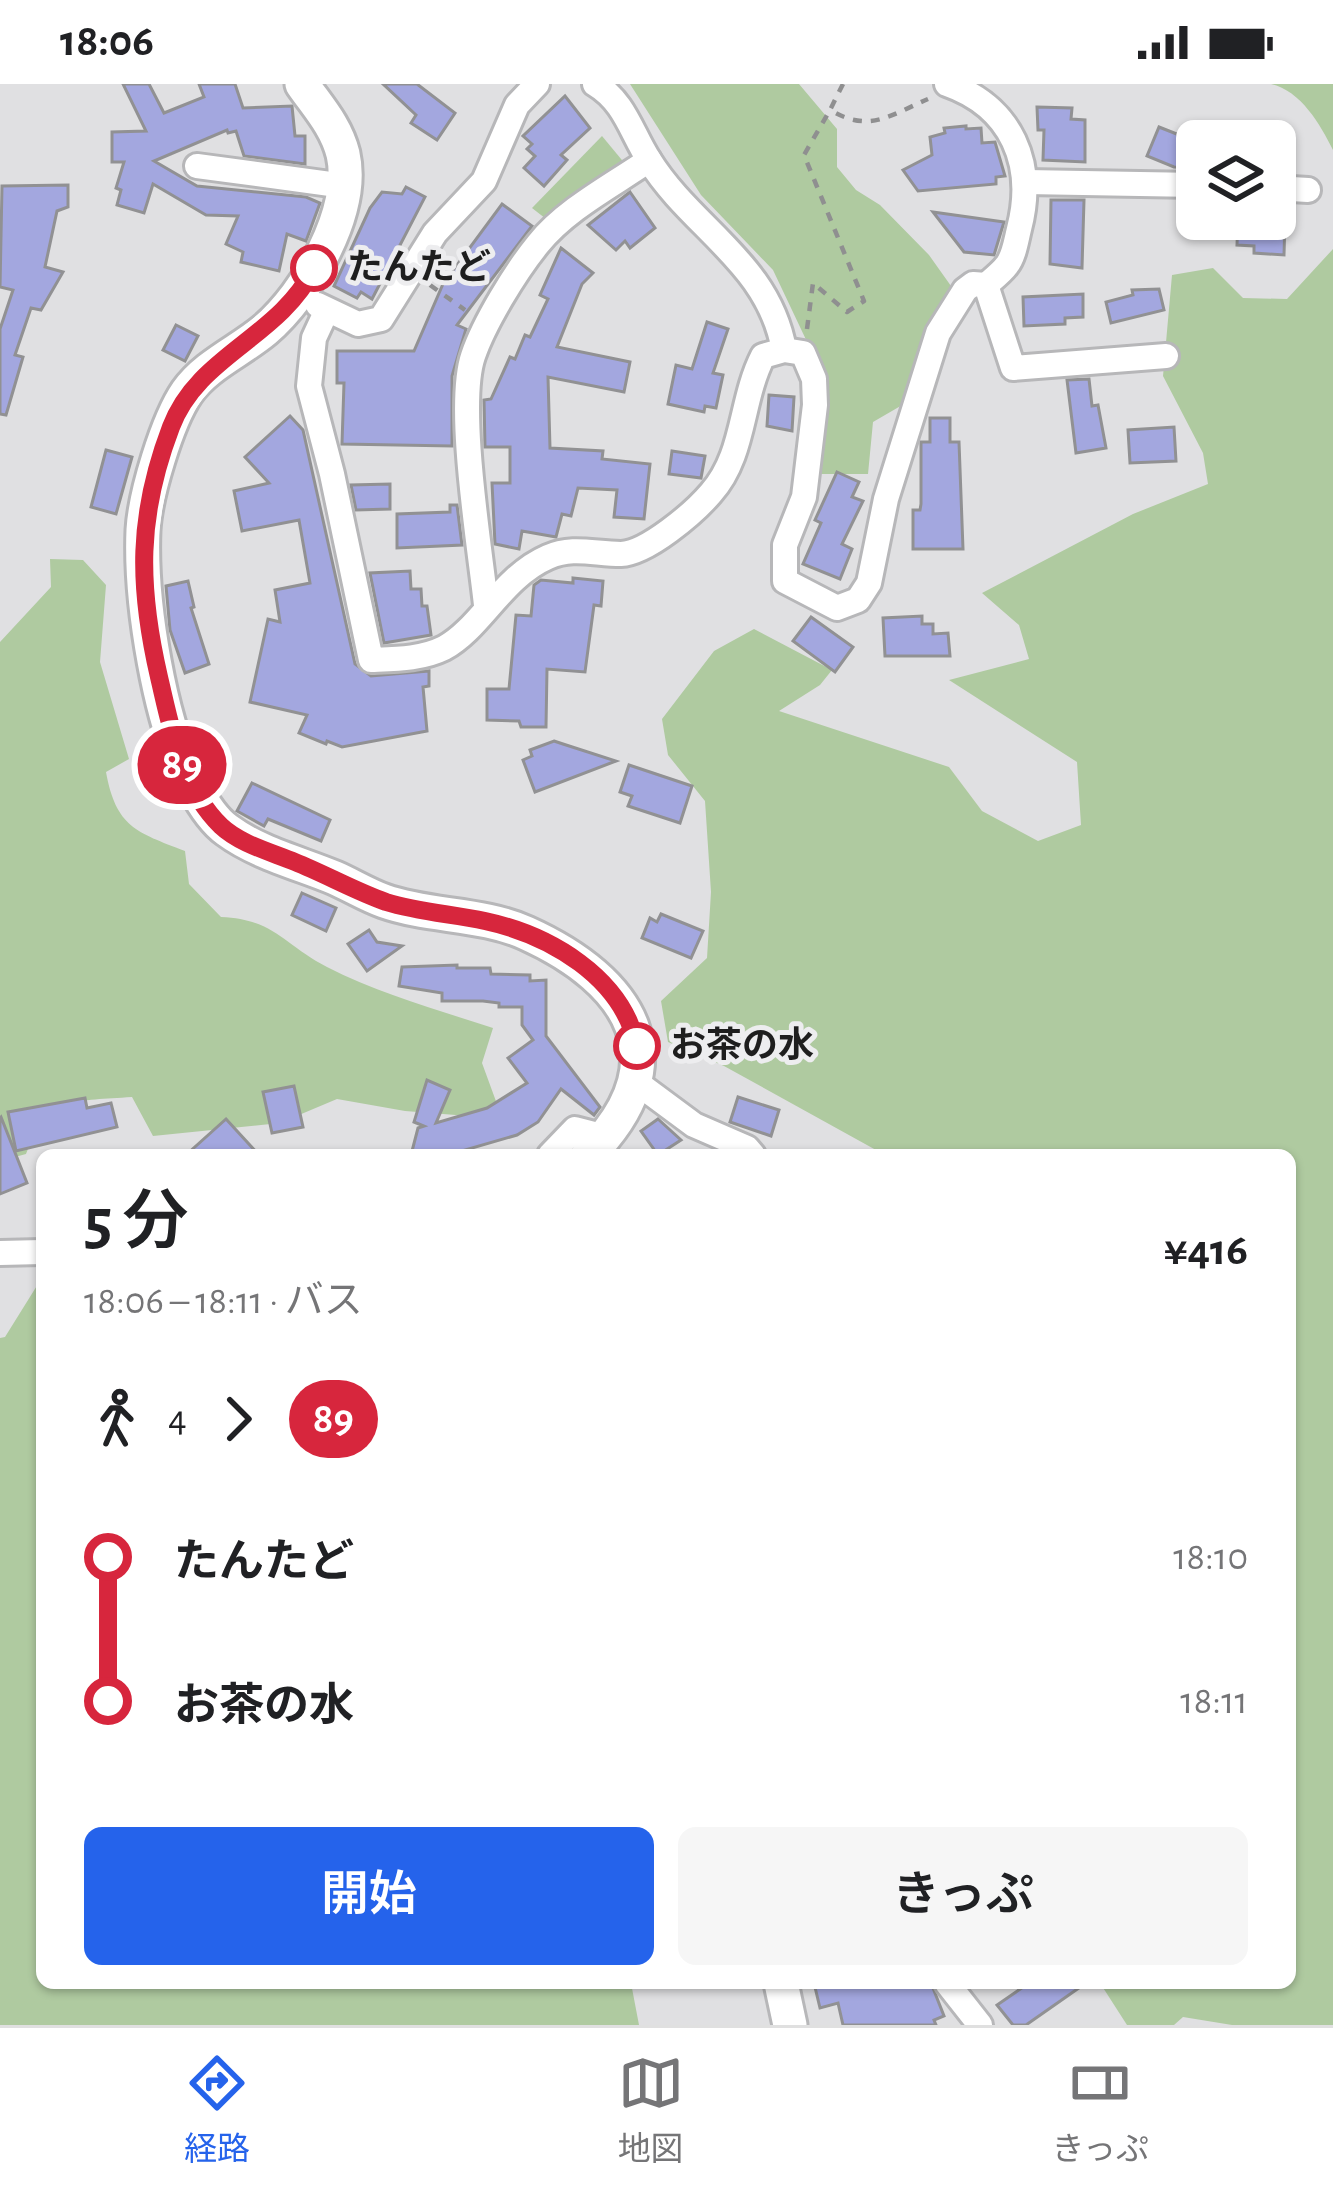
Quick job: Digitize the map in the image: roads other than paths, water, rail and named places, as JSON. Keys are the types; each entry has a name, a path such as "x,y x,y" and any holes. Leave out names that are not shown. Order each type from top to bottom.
{"street":[{"path":"302,84 332,124 343,156 345,186 326,243 314,303 309,386 371,660 414,657 444,648 542,559 568,549 627,554 681,523 713,492 731,464 750,382 763,356 794,351"},
{"path":"537,84 517,104 484,181 435,233 381,320 358,324 314,303 281,316 187,392 143,526 147,618 180,760 223,827 249,843 386,902 524,932 593,972 614,994 633,1028 637,1082 626,1112 597,1146 575,1129 556,1149"},
{"path":"595,84 611,94 649,160 761,286 814,379 804,497 782,561 785,581 838,608 858,601 869,583 886,499 938,333 965,290 973,284 986,285 1010,262 1026,182 1022,156 1012,132 992,108 951,85"},
{"path":"486,605 468,388 473,355 539,243 570,215 649,160"},
{"path":"197,166 345,186"},
{"path":"1026,182 1176,185"},
{"path":"1296,189 1307,190"},
{"path":"986,285 1012,368 1166,356"},
{"path":"637,1082 694,1125 748,1149"},
{"path":"0,1252 36,1252"},
{"path":"782,1989 790,2025"},
{"path":"952,1989 980,2025"}],"place":[{"name":"たんたど","path":"314,268"},
{"name":"お茶の水","path":"637,1046"}]}
